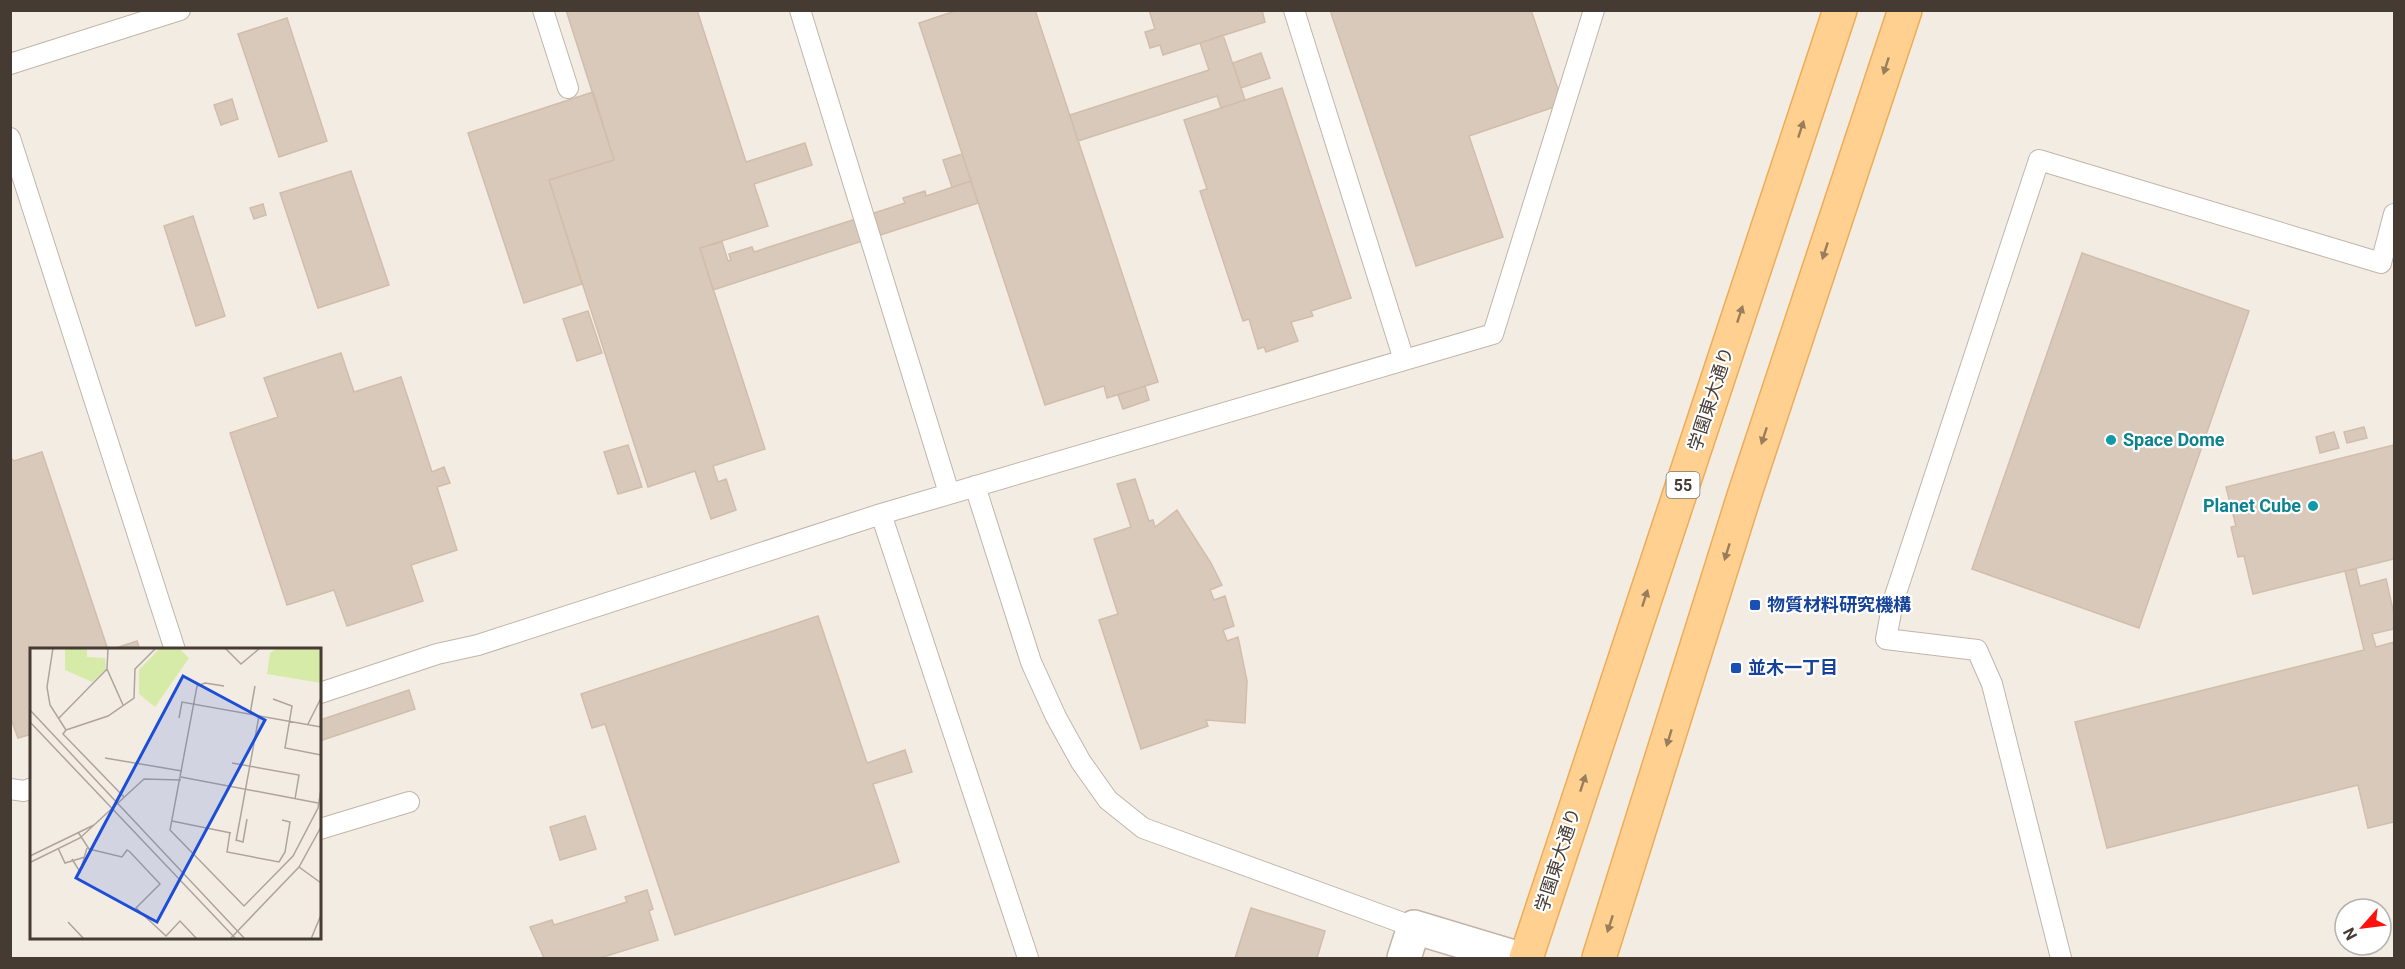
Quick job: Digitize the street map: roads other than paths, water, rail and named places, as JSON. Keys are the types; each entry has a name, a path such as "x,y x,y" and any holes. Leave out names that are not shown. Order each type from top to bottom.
{"main road":[{"name":"学園東大通り","path":"1526,958 1840,10"},
{"path":"1599,958 1744,496 1905,10"}],"street":[{"path":"1404,958 1414,927 1517,958"}],"lane":[{"path":"10,64 180,10"},
{"path":"543,10 568,88"},
{"path":"800,10 950,494"},
{"path":"1294,10 1404,360"},
{"path":"321,693 437,654 478,645 881,514 1493,334 1594,10"},
{"path":"10,138 15,166 174,648"},
{"path":"2061,958 1992,684 1977,650 1886,639 1893,602 2039,160 2381,262 2394,214"},
{"path":"975,486 1031,662 1056,717 1081,762 1108,800 1143,828 1414,927"},
{"path":"881,514 1028,958"},
{"path":"10,789 24,791 30,789"},
{"path":"321,829 410,802"}],"place":[{"name":"Space Dome","path":"2111,440"},
{"name":"Planet Cube","path":"2313,506"},
{"name":"物質材料研究機構","path":"1755,605"},
{"name":"並木一丁目","path":"1736,668"}]}
